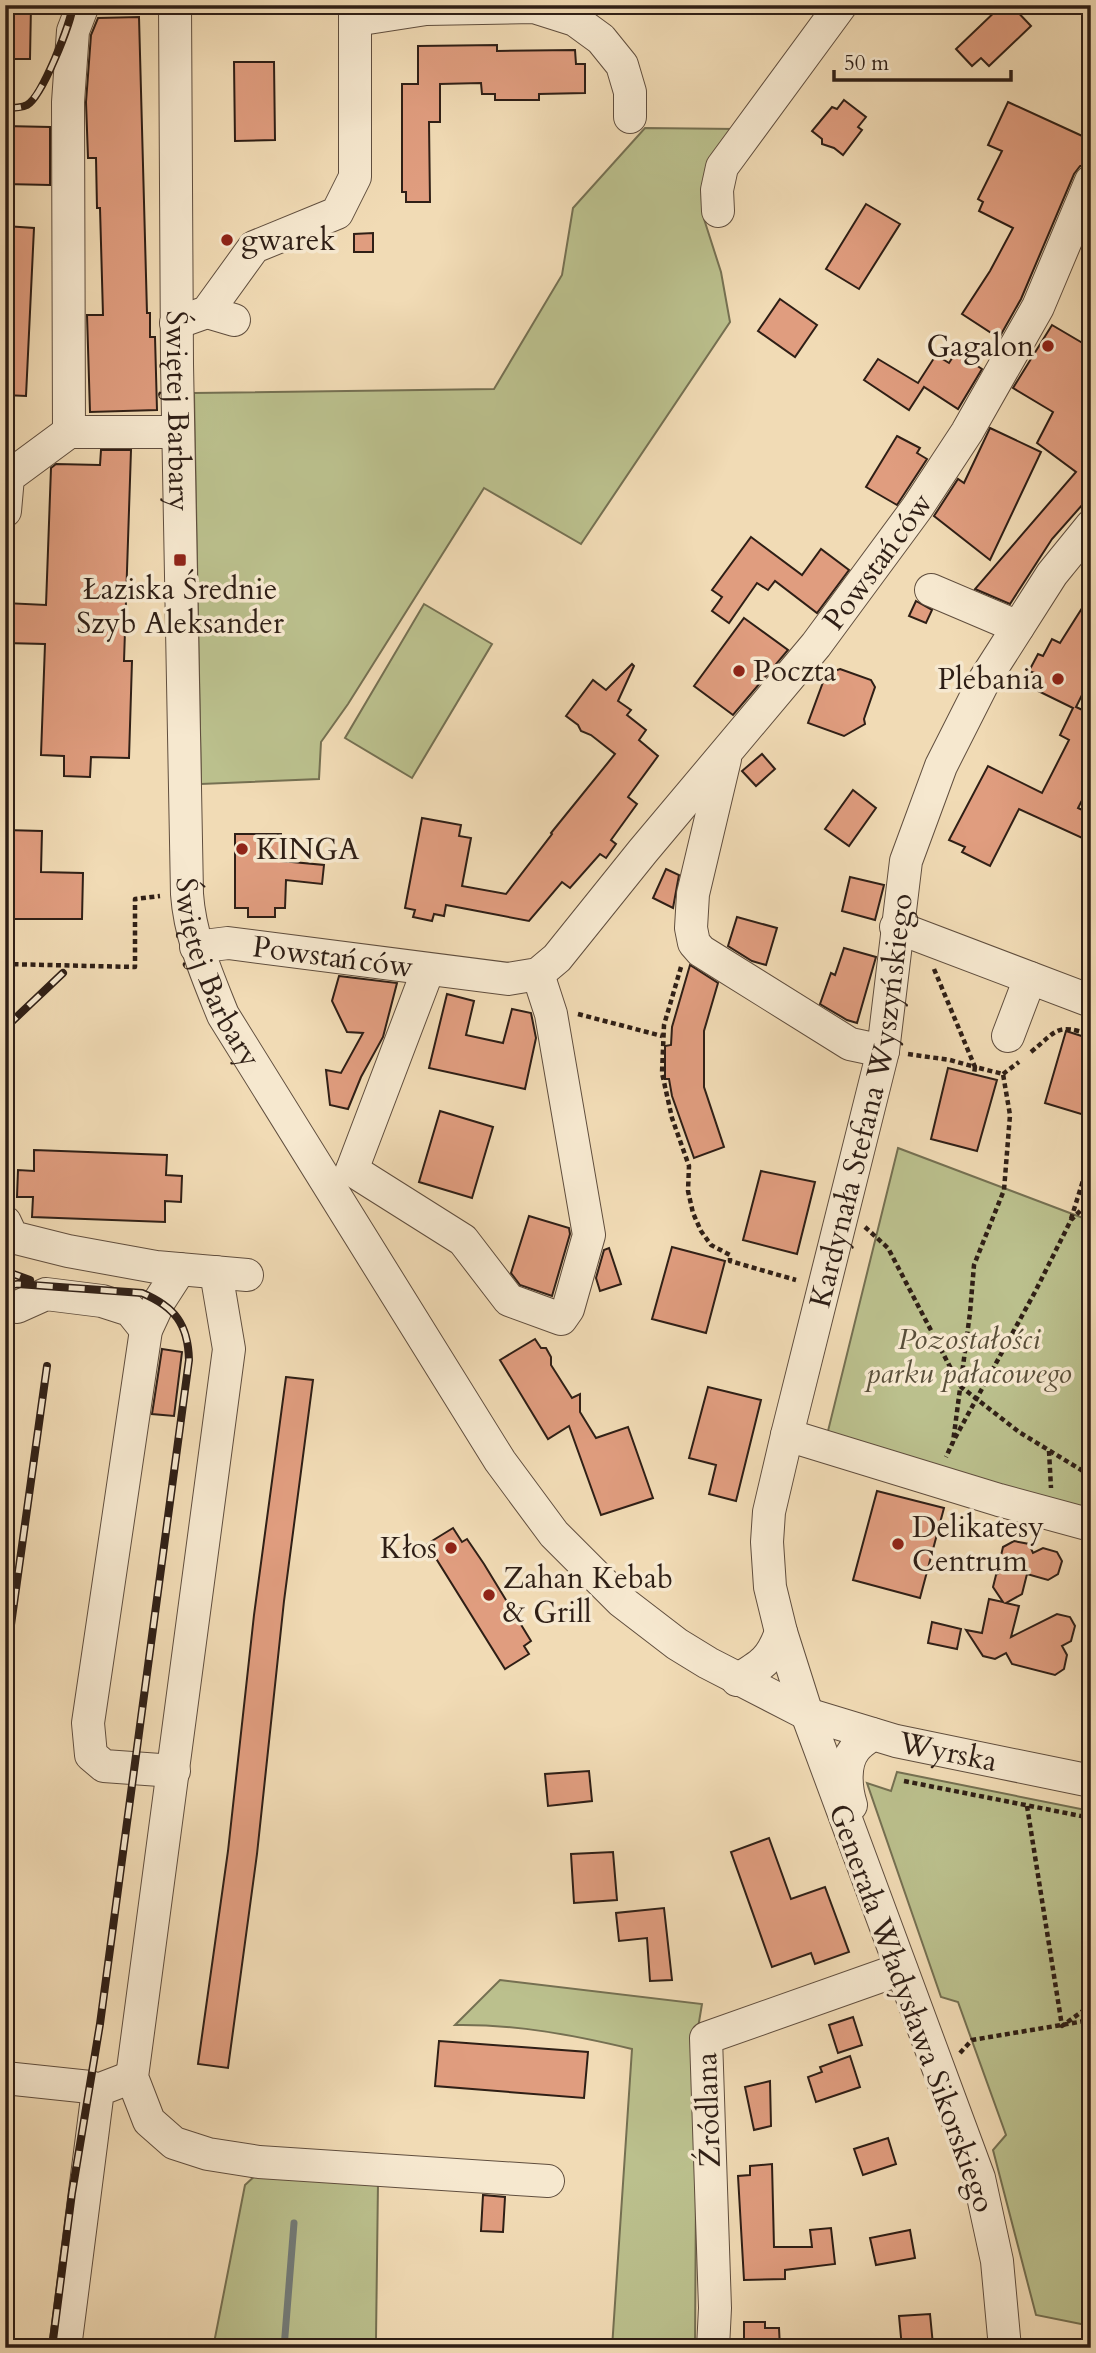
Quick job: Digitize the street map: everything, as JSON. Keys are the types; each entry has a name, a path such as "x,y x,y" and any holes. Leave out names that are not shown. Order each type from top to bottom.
{"street":[{"path":"69,432 68,102 73,31 83,5"},
{"name":"Świętej Barbary","path":"175,5 176,323 187,894 196,947 223,1015 340,1177 500,1461 554,1534 621,1601 677,1644 737,1680 807,1714"},
{"path":"719,211 718,190 722,167 841,5"},
{"path":"176,323 220,316 254,247 337,214 355,177 355,13 534,7 575,20 601,39 622,65 630,92 630,117"},
{"name":"Powstańców","path":"196,947 228,943 508,979 538,974 557,958 816,645 917,508 967,432 1038,307 1091,181"},
{"path":"5,512 8,477 69,432 178,432"},
{"name":"Kardynała Stefana Wyszyńskiego","path":"807,1714 770,1587 767,1542 769,1512 883,1051 906,861 941,766 985,679 1052,574 1091,526"},
{"path":"931,590 1018,626"},
{"path":"727,751 693,894 691,931 694,943 701,951 850,1044 883,1051"},
{"path":"896,927 1091,1001"},
{"name":"Powstańców","path":"340,1177 428,970"},
{"path":"340,1177 463,1240 509,1300 561,1319 568,1309 589,1235 551,1014 538,974"},
{"path":"1008,1036 1030,978"},
{"path":"5,1222 12,1237 68,1251 180,1269 247,1275"},
{"path":"174,1770 104,1766 91,1755 88,1723 146,1330 160,1300 180,1269"},
{"path":"216,1272 229,1349 132,2077 149,2121 174,2143 208,2154 259,2162 548,2181"},
{"path":"17,1307 46,1294 102,1301 130,1310 146,1330"},
{"path":"787,1435 1091,1525"},
{"path":"737,1680 761,1665 773,1653 781,1632"},
{"name":"Wyrska","path":"807,1714 896,1741 1091,1781"},
{"name":"Generała Władysława Sikorskiego","path":"807,1714 979,2178 997,2261 1005,2348"},
{"path":"872,1734 853,1750 848,1765 846,1790 878,1882 876,1903"},
{"name":"Źródlana","path":"713,2348 715,2308 706,2038 901,1969"},
{"path":"5,2078 98,2090 132,2077"},
{"path":"65,2348 98,2090"}],"path":[{"path":"122,8 134,5"},
{"path":"5,964 135,967 135,899"},
{"path":"691,931 662,1037 662,1073 665,1091 689,1166 688,1191 693,1213 711,1245 730,1255 730,1261 796,1280"},
{"path":"937,942 931,960 975,1067 974,1074"},
{"path":"574,1013 662,1037"},
{"path":"1003,1074 1060,1028 1070,1027 1091,1037"},
{"path":"883,1051 950,1060 1003,1074"},
{"path":"953,1442 974,1265 1004,1190 1010,1115 1003,1074"},
{"path":"936,1480 953,1442 1035,1292 1070,1220 1091,1155"},
{"path":"1070,1220 1091,1200"},
{"path":"844,1209 888,1248 960,1386 1019,1432 1091,1476"},
{"path":"1049,1450 1052,1515"},
{"path":"904,1781 1091,1818"},
{"path":"1027,1806 1062,2026"},
{"path":"1062,2026 1091,2005"},
{"path":"938,2065 954,2059 972,2040 1091,2020"}],"green space":[{"path":"645,128 736,129 708,165 704,219 721,272 730,322 581,544 484,488 348,704 321,742 319,779 201,784 194,393 494,389 562,275 573,208"},
{"path":"424,604 492,644 412,778 345,738"},
{"name":"Pozostałości parku pałacowego","path":"898,1148 1091,1221 1091,1517 827,1435"},
{"path":"897,1772 1091,1811 1091,2326 1036,2315 993,2150 1006,2135 958,2002 941,1997 867,1783 891,1791"},
{"path":"500,1980 702,2004 697,2034 695,2348 612,2348 632,2049 544,2031 455,2025"},
{"path":"258,2173 378,2182 376,2339 495,2348 213,2348 245,2185"}],"building":[{"path":"5,5 31,5 30,59 5,59"},
{"path":"1002,5 1011,5 1031,26 989,66 981,58 972,66 956,49"},
{"path":"139,17 147,313 150,313 150,337 155,337 157,410 90,412 87,315 103,315 96,158 88,158 86,102 91,35 98,18"},
{"path":"497,45 497,51 575,50 576,64 585,64 585,93 539,94 539,100 495,100 495,94 482,94 481,83 440,84 440,122 429,122 430,202 406,202 406,192 402,192 402,84 418,84 418,46"},
{"path":"234,62 274,62 275,140 235,141"},
{"path":"844,100 866,117 858,127 862,130 843,155 822,144 822,139 812,131 832,107 837,109"},
{"path":"1008,102 1091,140 1091,163 1080,166 1074,174 1021,299 999,338 962,314 990,271 1013,228 979,211 983,202 978,199 1002,151 988,145"},
{"path":"5,126 50,127 50,185 5,184"},
{"path":"866,204 900,224 859,289 826,269"},
{"path":"5,226 34,228 26,396 5,395"},
{"path":"373,233 373,252 354,252 354,234"},
{"path":"780,299 817,325 795,357 758,331"},
{"path":"1052,325 1091,348 1091,495 1052,539 1010,604 975,589 1076,472 1037,443 1053,412 1013,388"},
{"path":"956,352 982,369 958,409 924,387 909,410 864,380 878,359 918,383 936,355 949,363"},
{"path":"990,428 1041,452 990,560 934,516 958,479 964,483"},
{"path":"897,436 920,448 917,453 927,459 897,505 866,487"},
{"path":"101,450 131,450 124,661 132,661 129,758 91,757 90,777 64,776 64,756 41,755 45,644 5,643 5,603 46,605 51,468 56,464 100,465"},
{"path":"751,537 802,575 821,549 849,570 817,613 775,581 768,590 757,583 729,623 712,611 722,597 712,590"},
{"path":"1091,594 1091,666 1085,677 1090,679 1076,707 1091,714 1091,783 1078,808 1091,814 1091,842 1019,809 990,866 962,852 965,847 949,840 988,766 1042,793 1069,740 1060,735 1073,708 1028,686 1035,673 1029,671 1038,654 1043,656 1052,639 1060,643"},
{"path":"916,601 932,610 926,623 909,616"},
{"path":"744,618 788,650 733,715 694,686"},
{"path":"632,664 634,666 618,701 631,710 627,715 646,730 639,740 658,756 628,797 637,804 611,840 616,844 606,858 600,854 570,888 562,882 529,921 446,905 444,916 434,914 432,921 413,917 415,910 405,908 422,818 461,825 459,836 471,838 462,886 506,894 615,754 591,735 581,731 578,725 566,716 593,680 606,690"},
{"path":"840,669 871,680 875,687 864,719 865,724 844,736 808,723 826,674"},
{"path":"762,754 775,769 756,786 742,771"},
{"path":"853,790 876,808 849,846 825,829"},
{"path":"5,830 42,831 41,872 83,873 82,919 5,919"},
{"path":"235,834 281,834 282,861 324,865 322,884 286,880 285,908 275,908 275,917 248,917 248,908 235,908"},
{"path":"666,869 679,875 673,908 653,898"},
{"path":"850,877 884,885 875,920 842,911"},
{"path":"737,917 777,928 766,965 752,961 728,946"},
{"path":"844,948 876,957 857,1023 820,1004 831,973 835,975"},
{"path":"690,965 718,983 704,1031 704,1087 724,1147 694,1158 672,1096 669,1079 665,1079 665,1046 671,1045 672,1027"},
{"path":"339,976 397,983 383,1037 361,1077 348,1109 330,1105 326,1070 341,1073 363,1033 347,1032 332,1001"},
{"path":"447,994 474,1001 466,1035 503,1043 512,1009 531,1013 536,1038 525,1089 429,1068"},
{"path":"1066,1031 1091,1039 1091,1117 1045,1103"},
{"path":"948,1068 997,1080 977,1151 931,1139"},
{"path":"440,1111 493,1127 472,1198 419,1182"},
{"path":"34,1150 167,1155 166,1175 182,1176 181,1202 165,1201 165,1222 32,1217 33,1197 17,1197 18,1170 34,1171"},
{"path":"761,1171 815,1182 797,1254 743,1240"},
{"path":"529,1216 569,1228 570,1234 552,1296 520,1285 511,1273"},
{"path":"672,1247 725,1261 706,1333 652,1319"},
{"path":"609,1248 621,1284 600,1291 596,1278 604,1250"},
{"path":"535,1339 541,1348 546,1348 551,1357 551,1365 572,1398 580,1394 580,1412 596,1438 628,1427 653,1498 601,1515 569,1426 548,1439 500,1360"},
{"path":"162,1349 182,1352 174,1416 152,1414"},
{"path":"286,1377 313,1380 284,1601 257,1854 228,2068 198,2064 228,1851 254,1615"},
{"path":"708,1387 761,1400 736,1501 709,1494 716,1465 689,1458"},
{"name":"Delikatesy Centrum","path":"877,1491 944,1508 920,1598 853,1580"},
{"path":"453,1528 462,1542 467,1539 531,1641 524,1646 529,1654 505,1669 427,1544"},
{"path":"1014,1541 1029,1544 1033,1553 1043,1548 1057,1552 1062,1561 1058,1574 1048,1580 1027,1574 1022,1594 1006,1603 1019,1606 1011,1637 1057,1614 1070,1617 1075,1626 1071,1641 1062,1646 1067,1655 1064,1669 1055,1675 1012,1664 1006,1653 995,1659 983,1656 966,1630 982,1633 989,1599 1003,1602 993,1587 996,1575 1005,1569 1000,1560 1003,1547"},
{"path":"932,1622 961,1629 957,1649 928,1643"},
{"path":"589,1771 592,1801 548,1806 545,1774"},
{"path":"769,1838 791,1899 825,1887 849,1952 815,1964 811,1953 772,1967 731,1852"},
{"path":"613,1852 617,1900 574,1903 571,1854"},
{"path":"664,1908 672,1980 650,1981 647,1938 619,1941 616,1913"},
{"path":"853,2017 862,2045 838,2053 829,2025"},
{"path":"439,2041 588,2052 584,2098 435,2086"},
{"path":"850,2056 860,2087 816,2102 808,2077 822,2072 820,2067"},
{"path":"770,2081 771,2126 754,2130 745,2087"},
{"path":"888,2138 896,2164 863,2175 854,2149"},
{"path":"772,2164 774,2247 812,2247 810,2230 831,2228 835,2264 785,2270 785,2279 744,2280 738,2176 750,2175 750,2166"},
{"path":"483,2195 505,2197 503,2232 481,2231"},
{"path":"910,2230 915,2258 876,2265 870,2238"},
{"path":"930,2314 933,2345 902,2348 899,2316"},
{"path":"744,2322 765,2322 765,2328 779,2328 780,2348 744,2348"}],"waterway":[{"path":"284,2348 294,2223"}],"railway":[{"path":"5,108 27,105 40,89 62,42 73,5"},
{"path":"5,1028 63,973"},
{"path":"5,1271 30,1280"},
{"path":"5,1286 18,1284 142,1293 163,1304 177,1318 186,1336 189,1360 100,2024 72,2193 52,2348"},
{"path":"5,1668 47,1366"}],"place":[{"name":"gwarek","path":"227,240"},
{"name":"Gagalon","path":"1048,346"},
{"name":"Łaziska Średnie Szyb Aleksander","path":"180,560"},
{"name":"Poczta","path":"739,671"},
{"name":"Plebania","path":"1058,679"},
{"name":"KINGA","path":"242,849"},
{"name":"Delikatesy Centrum","path":"898,1544"},
{"name":"Kłos","path":"451,1548"},
{"name":"Zahan Kebab & Grill","path":"489,1595"}]}
